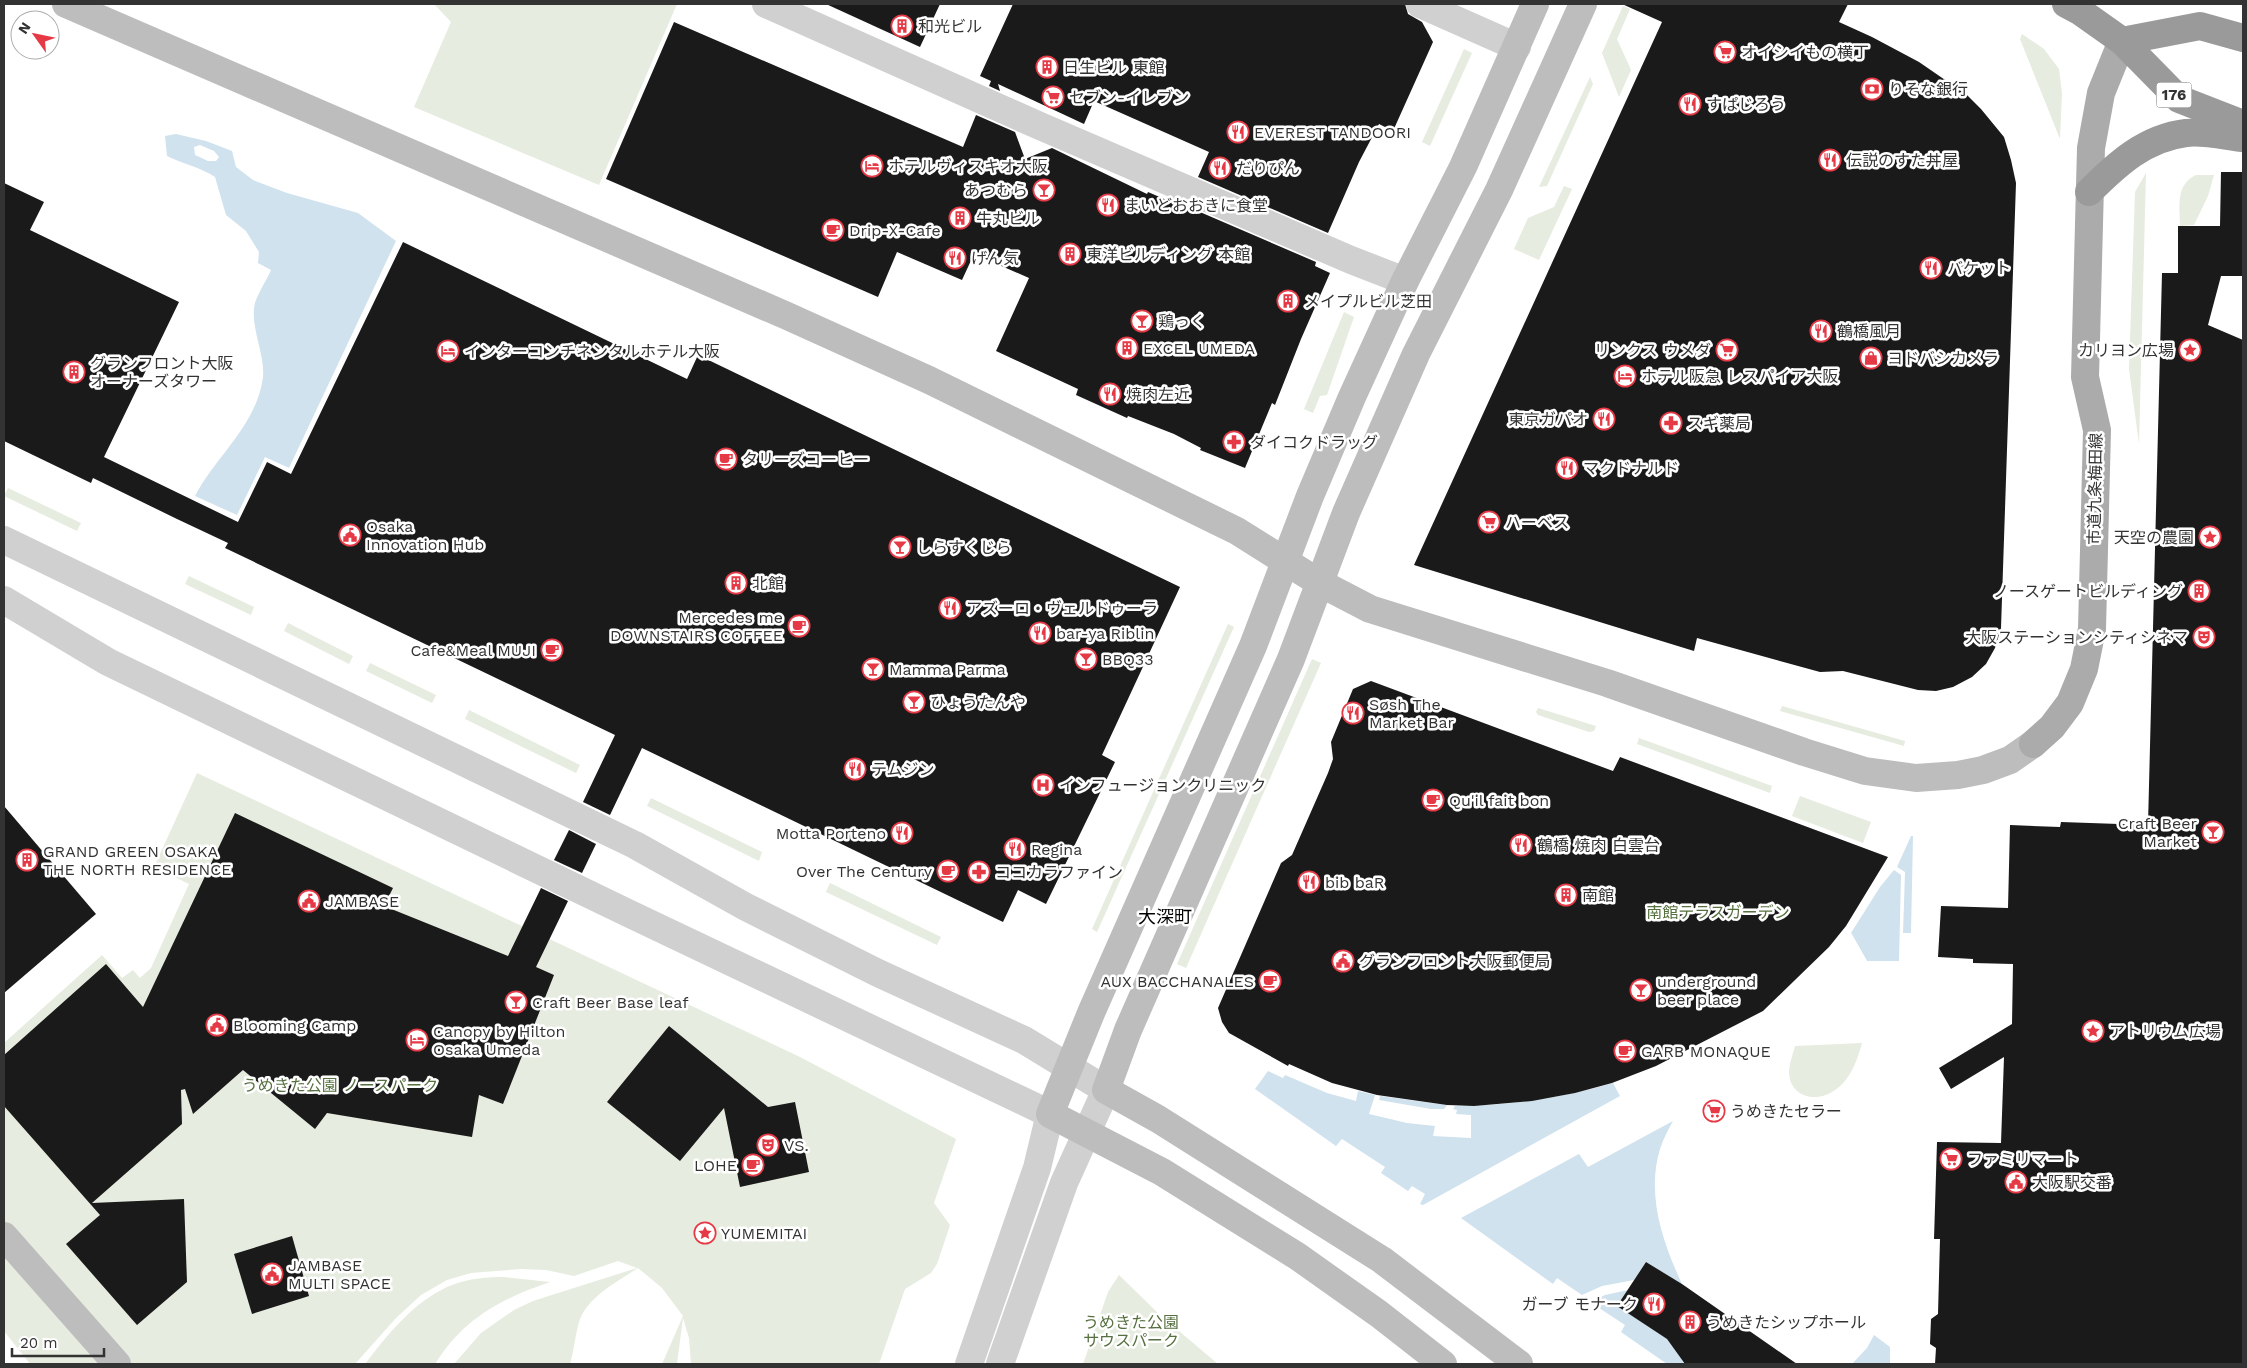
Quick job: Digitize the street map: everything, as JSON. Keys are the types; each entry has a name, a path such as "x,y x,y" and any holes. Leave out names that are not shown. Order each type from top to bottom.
{"highway":[{"name":"176","path":"2066,4 2081,12 2122,42 2179,100 2243,124"},
{"path":"2122,42 2200,26 2243,38"},
{"path":"2089,192 2115,166 2132,153 2168,137 2187,133 2243,138"}],"main road":[{"name":"市道九条梅田線","path":"2033,744 2052,727 2070,703 2084,669 2092,629 2097,430 2085,377 2091,148 2101,94 2122,42"}],"street":[{"path":"66,4 917,374 1237,531 1320,583 1370,609 1607,683 1804,752 1865,771 1916,778 1958,775 1983,770 2010,760 2033,744"},
{"path":"766,4 1040,126 1351,260 1405,281"},
{"path":"1420,4 1517,47"},
{"path":"969,1364 1037,1168 1050,1114 1068,1068 1253,646 1310,496 1405,281 1463,167 1535,4"},
{"path":"1000,1364 1064,1183 1106,1090 1128,1030 1291,659 1346,513 1416,354 1499,190 1583,4"},
{"path":"4,540 635,845 746,907 878,973 1024,1040 1068,1068 1158,1119 1382,1260 1519,1364"},
{"path":"4,600 108,662 1087,1132 1162,1172 1297,1256 1379,1314 1443,1364"},
{"path":"4,1236 117,1364"}],"green space":[{"path":"434,4 677,4 599,185 414,107 451,22"},
{"path":"1623,6 1630,9 1617,39 1631,70 1619,97 1602,53"},
{"path":"2022,34 2044,49 2059,69 2062,93 2060,139 2020,39"},
{"path":"1464,49 1472,53 1430,146 1422,142"},
{"path":"1590,77 1593,84 1547,186 1539,187"},
{"path":"2146,173 2139,444 2129,369 2135,192"},
{"path":"2196,175 2214,175 2208,196 2194,225 2180,226 2180,197 2182,190 2189,179"},
{"path":"1564,186 1572,189 1539,260 1514,249 1528,218 1554,207"},
{"path":"1344,312 1354,317 1327,395 1320,396 1313,413 1304,409"},
{"path":"8,488 81,523 77,531 4,496"},
{"path":"189,576 254,607 251,615 185,584"},
{"path":"288,623 353,656 349,664 284,631"},
{"path":"1228,624 1234,627 1097,932 1092,929"},
{"path":"1312,659 1321,663 1186,968 1177,964"},
{"path":"370,663 436,695 432,703 366,671"},
{"path":"1782,706 1905,741 1904,746 1780,711"},
{"path":"1538,708 1596,726 1594,731 1589,732 1538,715 1536,712"},
{"path":"469,710 580,765 576,773 465,719"},
{"path":"1639,738 1772,786 1770,793 1637,744"},
{"name":"うめきた公園 ノースパーク","path":"197,773 800,1057 956,1139 934,1203 950,1225 937,1264 931,1273 905,1289 879,1364 691,1364 689,1338 683,1318 677,1364 662,1364 683,1316 662,1288 638,1268 604,1291 583,1313 579,1322 570,1364 454,1364 481,1333 514,1310 533,1301 637,1268 618,1261 574,1276 546,1270 521,1269 471,1273 447,1280 421,1295 396,1318 355,1364 30,1364 4,1331 4,1043 102,955 122,978 133,970 140,978 151,968 189,884 154,867"},
{"path":"1800,796 1871,822 1863,843 1792,816"},
{"path":"651,798 762,852 759,861 647,806"},
{"path":"830,883 941,937 937,945 826,892"},
{"path":"1862,1043 1855,1064 1848,1077 1844,1083 1832,1092 1818,1097 1811,1097 1799,1092 1790,1081 1790,1063 1795,1046"},
{"name":"うめきた公園 サウスパーク","path":"1119,1275 1161,1316 1218,1364 1083,1364 1108,1292"},
{"path":"504,1277 550,1282 515,1296 484,1313 458,1335 435,1364 365,1364 395,1327 419,1304 432,1295 446,1287 461,1282 482,1278"}],"water":[{"path":"176,134 206,141 232,151 236,167 253,180 287,193 358,213 396,241 289,468 265,457 237,515 195,496 244,425 253,410 259,394 263,369 255,326 254,309 258,295 271,270 258,263 259,252 246,231 226,215 215,177 167,156 165,136","holes":["200,145 214,151 219,157 216,161 208,161 195,155 194,147"]},
{"path":"1911,836 1913,836 1911,933 1903,933 1905,872 1897,867"},
{"path":"1894,870 1901,875 1899,961 1867,961 1851,933 1880,887"},
{"path":"1268,1071 1283,1078 1285,1075 1327,1093 1356,1101 1358,1091 1375,1095 1369,1114 1407,1123 1435,1126 1433,1136 1471,1138 1471,1115 1456,1114 1457,1110 1453,1109 1455,1106 1495,1105 1535,1100 1613,1083 1620,1096 1423,1205 1420,1204 1425,1194 1412,1186 1408,1191 1381,1173 1385,1167 1342,1139 1336,1146 1255,1089"},
{"path":"1380,1096 1447,1105 1444,1109 1431,1109 1379,1100"},
{"path":"1673,1121 1661,1145 1656,1166 1655,1184 1656,1201 1663,1235 1682,1284 1646,1262 1634,1280 1602,1286 1582,1295 1557,1278 1553,1284 1461,1218 1579,1154 1588,1167"},
{"path":"1628,1290 1618,1306 1667,1339 1685,1364 1667,1364 1621,1332 1625,1325 1590,1302 1605,1295"},
{"path":"1874,1335 1890,1347 1890,1364 1852,1364 1867,1348"}],"pier":[{"path":"1850,931 1867,961 1901,962 1866,963 1849,934"}],"building":[{"name":"和光ビル","path":"826,4 940,4 920,47"},
{"path":"1013,4 1405,4 1408,14 1422,22 1433,42 1393,131 1379,124 1359,162 1328,233 1198,177 1209,152 1094,101 1084,124 998,84 1000,91 989,86 991,81 980,76"},
{"path":"1622,4 1848,4 1839,22 1919,62 1967,95 2004,137 2016,183 2001,628 1995,648 1986,664 1972,677 1953,687 1936,691 1918,690 1843,671 1820,672 1697,638 1694,651 1414,565 1662,22"},
{"path":"674,22 963,147 976,115 1015,132 1025,159 1052,148 1147,194 1148,192 1185,208 1186,206 1316,262 1315,266 1330,273 1275,405 1272,403 1245,468 1200,450 1201,448 1174,434 1128,416 1127,418 1076,395 1078,389 996,351 1029,278 974,254 962,280 897,252 878,297 606,179"},
{"name":"ノースゲートビルディング","path":"2221,172 2243,172 2243,276 2221,276 2208,325 2243,340 2243,1364 1935,1364 1936,1348 1930,1344 1931,1319 1938,1314 1940,1239 1934,1239 1937,1142 2001,1143 2004,1057 1951,1089 1939,1068 2012,1024 2013,964 1973,963 1973,959 1938,957 1941,906 2008,908 2010,825 2060,827 2061,822 2148,825 2162,273 2178,273 2178,226 2220,226"},
{"name":"北館","path":"4,183 44,202 30,230 179,302 104,457 238,522 267,462 291,474 403,242 687,379 698,355 1180,587 1102,755 1115,762 1046,904 1018,890 1003,922 642,748 610,815 583,802 615,735 225,548 228,543 93,478 91,483 4,441"},
{"name":"南館","path":"1371,681 1613,771 1620,757 1888,857 1846,926 1829,947 1763,1011 1656,1066 1612,1083 1575,1093 1532,1101 1474,1106 1447,1105 1377,1095 1332,1083 1289,1064 1288,1066 1229,1033 1222,1022 1218,1008 1281,863 1292,855 1328,773 1333,759 1331,742 1353,689"},
{"name":"GRAND GREEN OSAKA THE NORTH RESIDENCE","path":"4,806 96,914 4,993"},
{"path":"235,813 393,888 384,906 508,956 541,888 568,901 536,967 554,975 503,1104 479,1095 472,1137 327,1113 315,1129 243,1070 193,1114 185,1089 181,1090 182,1124 92,1203 184,1199 187,1282 137,1325 66,1244 100,1215 4,1106 4,1055 106,964 143,1007"},
{"path":"569,830 596,844 582,873 554,860"},
{"path":"669,1026 768,1107 795,1102 809,1172 740,1187 724,1108 680,1161 607,1102"},
{"path":"292,1236 309,1296 252,1314 234,1254"},
{"name":"うめきたシップホール","path":"1646,1262 1682,1284 1797,1364 1685,1364 1667,1339 1617,1306"}],"place":[{"name":"和光ビル","path":"902,26"},
{"name":"オイシイもの横丁","path":"1725,52"},
{"name":"日生ビル 東館","path":"1047,67"},
{"name":"りそな銀行","path":"1872,89"},
{"name":"セブン-イレブン","path":"1053,97"},
{"name":"すぱじろう","path":"1690,104"},
{"name":"EVEREST TANDOORI","path":"1238,132"},
{"name":"伝説のすた丼屋","path":"1830,160"},
{"name":"ホテルヴィスキオ大阪","path":"872,166"},
{"name":"だりぴん","path":"1220,168"},
{"name":"あつむら","path":"1044,190"},
{"name":"まいどおおきに食堂","path":"1108,205"},
{"name":"牛丸ビル","path":"960,218"},
{"name":"Drip-X-Cafe","path":"833,230"},
{"name":"東洋ビルディング 本館","path":"1070,254"},
{"name":"げん気","path":"955,258"},
{"name":"バケット","path":"1931,268"},
{"name":"メイプルビル芝田","path":"1288,301"},
{"name":"鶏っく","path":"1142,321"},
{"name":"鶴橋風月","path":"1821,331"},
{"name":"EXCEL UMEDA","path":"1127,348"},
{"name":"リンクス ウメダ","path":"1727,350"},
{"name":"カリヨン広場","path":"2190,350"},
{"name":"インターコンチネンタルホテル大阪","path":"448,351"},
{"name":"ヨドバシカメラ","path":"1871,358"},
{"name":"グランフロント大阪 オーナーズタワー","path":"74,372"},
{"name":"ホテル阪急 レスパイア大阪","path":"1625,376"},
{"name":"焼肉左近","path":"1110,394"},
{"name":"東京ガパオ","path":"1604,419"},
{"name":"スギ薬局","path":"1671,423"},
{"name":"ダイコクドラッグ","path":"1234,442"},
{"name":"タリーズコーヒー","path":"726,459"},
{"name":"マクドナルド","path":"1567,468"},
{"name":"ハーベス","path":"1489,522"},
{"name":"Osaka Innovation Hub","path":"350,535"},
{"name":"天空の農園","path":"2210,537"},
{"name":"しらすくじら","path":"900,547"},
{"name":"北館","path":"736,583"},
{"name":"ノースゲートビルディング","path":"2199,591"},
{"name":"アズーロ・ヴェルドゥーラ","path":"950,608"},
{"name":"Mercedes me DOWNSTAIRS COFFEE","path":"799,626"},
{"name":"bar-ya Riblin","path":"1040,633"},
{"name":"大阪ステーションシティシネマ","path":"2204,637"},
{"name":"Cafe&Meal MUJI","path":"552,650"},
{"name":"BBQ33","path":"1086,659"},
{"name":"Mamma Parma","path":"873,669"},
{"name":"ひょうたんや","path":"914,702"},
{"name":"Søsh The Market Bar","path":"1353,713"},
{"name":"テムジン","path":"855,769"},
{"name":"インフュージョンクリニック","path":"1043,785"},
{"name":"Qu'il fait bon","path":"1433,800"},
{"name":"Craft Beer Market","path":"2213,832"},
{"name":"Motta Porteno","path":"902,833"},
{"name":"鶴橋 焼肉 白雲台","path":"1521,845"},
{"name":"Regina","path":"1015,849"},
{"name":"GRAND GREEN OSAKA THE NORTH RESIDENCE","path":"27,860"},
{"name":"Over The Century","path":"948,871"},
{"name":"ココカラファイン","path":"979,872"},
{"name":"bib baR","path":"1309,882"},
{"name":"南館","path":"1566,895"},
{"name":"JAMBASE","path":"309,901"},
{"name":"グランフロント大阪郵便局","path":"1343,961"},
{"name":"AUX BACCHANALES","path":"1270,981"},
{"name":"underground beer place","path":"1641,990"},
{"name":"Craft Beer Base leaf","path":"516,1002"},
{"name":"Blooming Camp","path":"217,1025"},
{"name":"アトリウム広場","path":"2093,1031"},
{"name":"Canopy by Hilton Osaka Umeda","path":"417,1040"},
{"name":"GARB MONAQUE","path":"1625,1051"},
{"name":"うめきたセラー","path":"1714,1111"},
{"name":"VS.","path":"768,1145"},
{"name":"ファミリマート","path":"1951,1159"},
{"name":"LOHE","path":"753,1165"},
{"name":"大阪駅交番","path":"2016,1182"},
{"name":"YUMEMITAI","path":"705,1233"},
{"name":"JAMBASE MULTI SPACE","path":"272,1274"},
{"name":"ガーブ モナーク","path":"1654,1304"},
{"name":"うめきたシップホール","path":"1690,1322"}],"district":[{"name":"大深町","path":"1165,916"}],"park label":[{"name":"南館テラスガーデン","path":"1718,912"}]}
